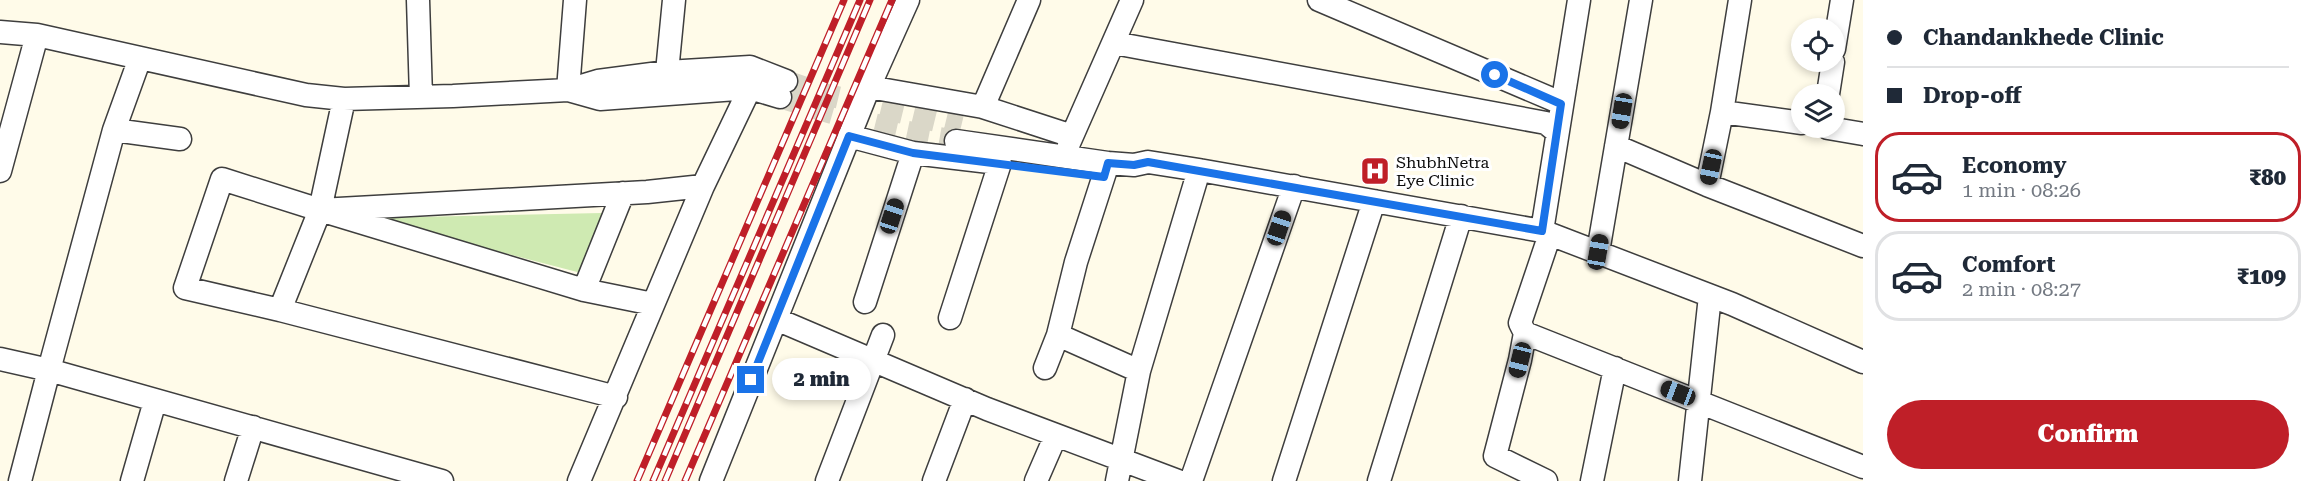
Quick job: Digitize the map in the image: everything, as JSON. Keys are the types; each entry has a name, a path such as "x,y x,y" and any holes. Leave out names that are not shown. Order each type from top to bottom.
{"street":[{"path":"418,0 421,97"},
{"path":"568,90 575,0"},
{"path":"667,72 674,0"},
{"path":"711,481 869,87 908,0"},
{"path":"983,107 1029,0"},
{"path":"1077,146 1132,0"},
{"path":"1319,0 1561,104"},
{"path":"1546,481 1494,456 1520,360 1524,333 1520,323 1546,232 1557,132 1579,0"},
{"path":"1598,252 1641,0"},
{"path":"1707,185 1722,112 1740,0"},
{"path":"1839,18 1842,0"},
{"path":"0,32 37,36 306,95 344,99 568,90 598,81 667,72 750,68 783,89 750,88 600,99 568,90"},
{"path":"0,171 37,36"},
{"path":"1114,43 1546,123 1557,132"},
{"path":"20,481 114,130 140,58"},
{"path":"869,87 983,107 1077,146 1106,170"},
{"path":"579,481 703,186 750,88"},
{"path":"279,310 320,210 344,99"},
{"path":"1722,112 1791,121"},
{"path":"114,130 180,139"},
{"path":"1845,131 1863,134"},
{"path":"959,134 1016,137 1134,153 1148,162"},
{"path":"849,136 913,153 1000,163 1106,170 1148,162 1546,232 1710,296 1863,362"},
{"path":"1616,146 1707,185 1863,246"},
{"path":"865,302 913,153"},
{"path":"950,318 1000,163"},
{"path":"1045,368 1058,334 1076,262 1106,170"},
{"path":"1119,470 1139,371 1199,170"},
{"path":"616,397 185,288 222,180 584,290 653,304"},
{"path":"320,210 622,193 703,186"},
{"path":"1191,481 1294,186"},
{"path":"584,290 622,193"},
{"path":"1284,481 1374,201"},
{"path":"1379,481 1461,216"},
{"path":"1690,481 1710,296"},
{"path":"776,319 1056,435 1119,470 1178,481"},
{"path":"1524,333 1863,466"},
{"path":"827,481 883,334"},
{"path":"1058,334 1139,371"},
{"path":"0,359 49,370 442,481"},
{"path":"1592,481 1615,368"},
{"path":"934,481 965,399"},
{"path":"132,481 155,400"},
{"path":"236,481 253,427"},
{"path":"1035,481 1056,435"}],"green space":[{"path":"602,213 581,273 370,218"}],"tunnel":[{"path":"786,81 820,93 961,127"},
{"path":"780,97 867,122 956,141"}],"railway":[{"path":"637,481 844,0"},
{"path":"653,481 860,0"},
{"path":"665,481 870,0"},
{"path":"685,481 892,0"}],"place":[{"name":"ShubhNetra Eye Clinic","path":"1375,171"}],"route":[{"path":"751,380 849,136 913,153 1104,177 1108,163 1134,165 1148,162 1542,231 1561,104 1495,75"}]}
